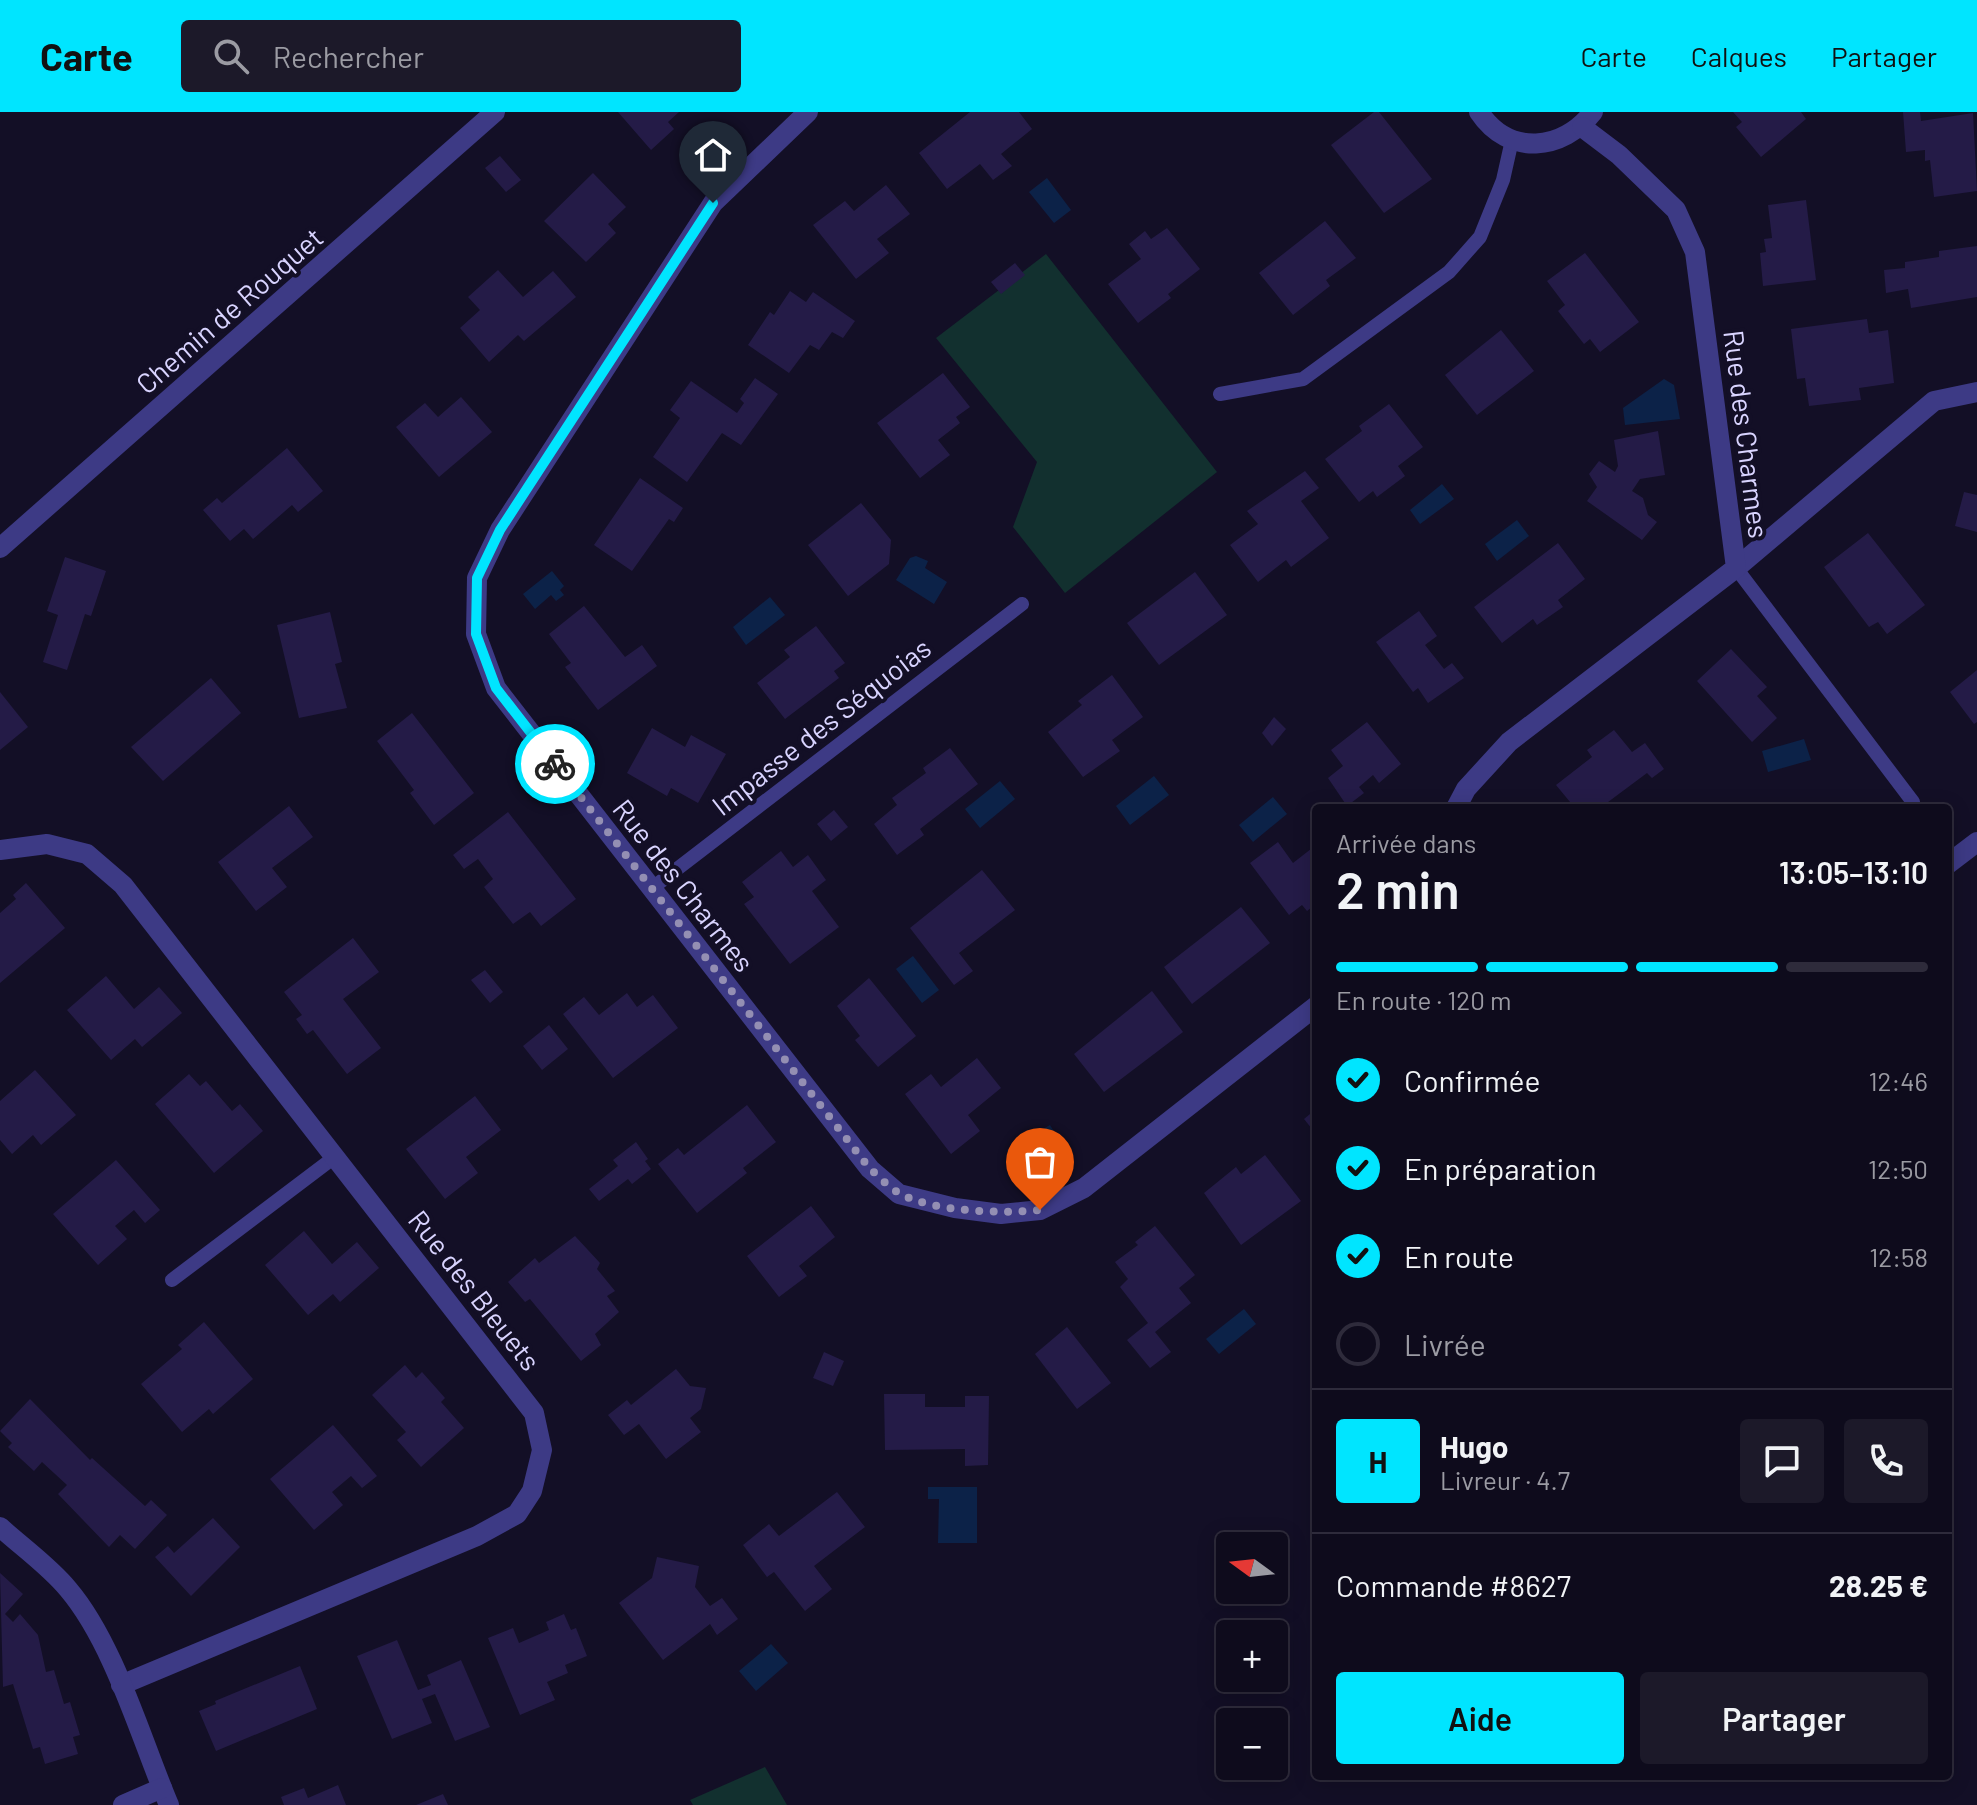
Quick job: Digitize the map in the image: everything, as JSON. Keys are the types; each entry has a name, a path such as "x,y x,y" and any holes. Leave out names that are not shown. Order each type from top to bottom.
{"street":[{"name":"Chemin de Rouquet","path":"0,548 495,112"},
{"name":"Rue des Charmes","path":"808,112 713,203 500,530 477,578 476,634 496,688 870,1169 899,1194 955,1208 1001,1214 1040,1210 1084,1188 1312,1009"},
{"path":"1479,112 1495,130 1512,140 1549,144 1588,119"},
{"name":"Rue des Charmes","path":"1458,804 1466,789 1509,742 1736,568 1695,252 1676,210 1619,155 1588,119"},
{"path":"1736,568 1934,401 1977,392"},
{"path":"1952,861 1977,842"},
{"name":"Rue des Bleuets","path":"0,850 47,844 87,854 123,885 534,1413 542,1450 532,1491 517,1514 477,1536 121,1685"},
{"path":"0,1527 68,1587 88,1617 121,1685 165,1797 123,1805"}],"lane":[{"path":"1220,394 1303,379 1449,272 1480,237 1503,180 1512,140"},
{"path":"1736,568 1913,802"},
{"name":"Impasse des Séquoias","path":"651,889 1022,604"},
{"path":"172,1280 336,1156"}],"green space":[{"path":"1046,254 1217,472 1065,593 1013,527 1037,462 936,338"},
{"path":"765,1767 787,1805 693,1805 690,1800"}],"water":[{"path":"1047,178 1071,210 1054,223 1029,192"},
{"path":"1664,379 1674,385 1680,419 1625,425 1623,408"},
{"path":"1442,484 1454,499 1420,524 1410,510"},
{"path":"1517,520 1529,536 1497,561 1485,544"},
{"path":"916,556 928,561 925,568 947,582 934,604 896,580 910,558"},
{"path":"552,571 564,586 560,590 564,595 556,601 551,595 535,609 523,594"},
{"path":"770,597 785,615 746,645 733,627"},
{"path":"1804,739 1811,760 1768,772 1762,751"},
{"path":"1154,776 1169,795 1130,825 1116,806"},
{"path":"1000,781 1015,799 980,828 965,809"},
{"path":"1273,797 1287,814 1253,842 1239,825"},
{"path":"913,956 939,990 922,1003 896,969"},
{"path":"1050,1125 1063,1147 1018,1171 1007,1150"},
{"path":"1244,1309 1256,1324 1219,1354 1206,1339"},
{"path":"928,1487 977,1487 977,1543 938,1543 939,1499 928,1499"},
{"path":"771,1644 788,1663 756,1691 739,1671"}],"building":[{"path":"618,112 679,112 668,122 674,129 651,150"},
{"path":"970,112 1019,112 1032,129 1001,154 1012,166 993,180 980,164 947,189 919,153"},
{"path":"1374,112 1379,112 1432,179 1384,213 1331,145"},
{"path":"1733,112 1801,112 1806,119 1761,157 1736,127 1742,122"},
{"path":"1903,112 1920,112 1921,121 1973,113 1977,191 1934,197 1930,160 1925,161 1925,150 1906,152"},
{"path":"500,156 521,180 506,192 485,168"},
{"path":"593,173 626,207 608,224 616,233 586,262 544,221"},
{"path":"886,185 910,214 877,239 889,253 856,279 813,225 845,201 854,211"},
{"path":"1806,200 1816,280 1763,286 1760,253 1766,252 1764,239 1772,238 1768,205"},
{"path":"1325,221 1356,258 1326,280 1330,286 1293,315 1259,273"},
{"path":"1167,228 1200,269 1168,294 1171,298 1138,323 1108,284 1141,259 1129,244 1145,231 1151,239"},
{"path":"1977,246 1977,297 1911,308 1908,289 1886,293 1884,270 1905,268 1905,262 1939,257 1939,251"},
{"path":"1585,253 1639,322 1600,352 1590,339 1584,344 1558,311 1565,305 1547,281"},
{"path":"1015,263 1025,275 1001,294 991,282"},
{"path":"498,270 523,297 553,271 576,297 524,341 518,335 489,362 460,328 480,310 468,297"},
{"path":"790,291 806,302 813,292 855,321 843,338 832,332 819,350 810,345 789,373 748,345 770,312 774,315"},
{"path":"1867,319 1869,333 1888,330 1894,383 1859,388 1861,400 1809,406 1805,378 1797,379 1791,329"},
{"path":"1501,330 1534,371 1477,415 1445,375"},
{"path":"943,373 970,407 956,417 960,423 938,440 950,455 920,478 877,423"},
{"path":"755,378 778,394 741,445 722,433 687,482 653,457 680,418 670,410 691,381 737,413 744,403 740,399"},
{"path":"461,397 492,432 439,477 396,427 425,403 438,417"},
{"path":"1389,404 1423,447 1398,466 1405,476 1377,497 1373,491 1359,502 1325,459 1362,431 1359,426"},
{"path":"1658,431 1665,475 1640,479 1632,491 1643,498 1648,515 1657,522 1642,540 1587,501 1597,487 1589,474 1599,461 1615,472 1618,466 1614,440"},
{"path":"287,448 323,491 298,512 292,505 253,539 244,529 230,541 203,510 217,498 222,503"},
{"path":"1305,471 1319,488 1301,501 1329,538 1291,567 1286,560 1258,582 1230,545 1258,524 1247,511"},
{"path":"640,478 683,508 674,522 669,519 632,571 594,545"},
{"path":"1964,492 1977,495 1977,532 1955,526"},
{"path":"861,503 891,540 889,564 848,596 808,545"},
{"path":"1868,533 1925,605 1887,634 1878,622 1869,627 1824,567"},
{"path":"1558,543 1585,579 1558,600 1563,607 1537,625 1533,619 1502,643 1474,607"},
{"path":"65,557 106,571 91,616 85,614 67,670 43,662 58,615 47,611"},
{"path":"1195,572 1227,615 1159,665 1127,623"},
{"path":"584,606 625,657 642,645 657,666 598,710 565,667 571,663 549,634"},
{"path":"1419,611 1437,636 1425,645 1444,669 1452,663 1464,678 1428,703 1418,688 1413,692 1376,642"},
{"path":"330,612 342,662 335,664 347,708 299,718 277,625"},
{"path":"816,626 845,663 834,671 839,678 785,719 757,683 790,657 784,650"},
{"path":"1731,649 1767,687 1757,696 1777,718 1752,742 1697,681"},
{"path":"1977,670 1977,722 1974,724 1950,692"},
{"path":"1112,675 1143,717 1112,740 1120,751 1083,777 1048,732 1082,705 1078,701"},
{"path":"211,678 241,713 163,781 131,747"},
{"path":"0,692 28,727 0,750"},
{"path":"412,713 474,793 434,825 410,793 414,790 377,741"},
{"path":"1274,717 1286,729 1272,746 1262,733"},
{"path":"1367,722 1401,764 1379,783 1373,775 1359,787 1364,793 1346,804 1328,778 1343,766 1331,750"},
{"path":"652,728 685,747 691,735 726,754 698,803 671,788 667,796 627,773"},
{"path":"1614,730 1632,752 1645,743 1664,769 1652,778 1647,773 1605,804 1572,804 1556,785 1592,757 1587,750"},
{"path":"950,748 978,784 920,829 924,835 897,855 874,824 897,805 892,798 926,773 923,768"},
{"path":"289,806 313,837 272,868 287,887 256,911 218,862"},
{"path":"834,810 848,827 831,841 817,824"},
{"path":"508,812 576,899 541,926 530,912 513,924 484,887 493,879 478,859 464,869 453,855"},
{"path":"1278,842 1293,863 1312,848 1312,907 1307,911 1302,905 1289,915 1250,863"},
{"path":"781,851 793,867 808,855 826,880 812,891 839,927 790,964 744,904 754,897 742,882"},
{"path":"982,870 1015,910 959,953 973,971 954,985 910,928"},
{"path":"26,883 65,928 0,983 0,913 16,899 13,895"},
{"path":"1241,907 1270,943 1192,1004 1164,967"},
{"path":"353,938 379,972 343,999 381,1048 347,1074 313,1030 307,1034 296,1019 302,1015 284,992"},
{"path":"485,970 503,992 490,1003 471,980"},
{"path":"106,976 134,1009 159,987 182,1013 142,1047 135,1039 111,1060 67,1010"},
{"path":"869,978 916,1036 878,1067 855,1040 860,1036 837,1006"},
{"path":"1152,991 1183,1032 1104,1092 1074,1054"},
{"path":"627,993 637,1007 653,995 678,1028 613,1078 563,1014 584,997 599,1015"},
{"path":"549,1025 568,1049 542,1070 523,1046"},
{"path":"977,1058 1001,1088 968,1115 980,1131 951,1154 905,1094 931,1074 941,1087"},
{"path":"35,1070 76,1115 41,1145 33,1135 12,1154 0,1140 0,1101"},
{"path":"189,1074 200,1086 206,1081 232,1111 240,1104 263,1131 214,1173 155,1104"},
{"path":"475,1096 501,1130 466,1157 478,1173 445,1199 406,1149"},
{"path":"747,1105 776,1142 743,1168 747,1173 697,1213 658,1164 678,1148 684,1155"},
{"path":"1312,1112 1312,1129 1304,1119"},
{"path":"636,1142 651,1169 632,1184 628,1179 599,1201 589,1189 618,1166 613,1160"},
{"path":"1265,1155 1301,1201 1241,1245 1204,1193 1236,1167 1241,1174"},
{"path":"116,1160 160,1210 145,1223 134,1210 115,1226 127,1239 98,1265 53,1214"},
{"path":"811,1206 835,1237 799,1266 807,1276 779,1297 747,1256"},
{"path":"1155,1226 1195,1275 1179,1288 1191,1303 1155,1332 1171,1352 1150,1368 1127,1340 1148,1323 1120,1287 1128,1279 1115,1262 1138,1245 1135,1242"},
{"path":"304,1231 332,1264 357,1242 379,1268 340,1302 333,1294 308,1315 265,1265"},
{"path":"575,1236 600,1263 597,1269 615,1291 607,1296 619,1312 595,1334 601,1345 581,1361 530,1299 525,1302 508,1282 535,1258 539,1263"},
{"path":"204,1322 253,1379 213,1414 209,1409 182,1432 141,1384 182,1349 178,1345"},
{"path":"1067,1327 1111,1383 1077,1409 1035,1354"},
{"path":"824,1352 844,1361 833,1386 813,1378"},
{"path":"405,1365 416,1378 422,1372 445,1398 441,1402 464,1428 421,1467 397,1440 406,1432 372,1395"},
{"path":"676,1369 690,1386 706,1388 701,1409 690,1418 701,1432 666,1459 639,1424 624,1435 608,1415 627,1400 631,1405"},
{"path":"884,1394 925,1394 925,1407 965,1407 965,1396 989,1396 988,1465 965,1466 965,1449 885,1450"},
{"path":"30,1399 90,1460 92,1458 145,1506 151,1500 167,1515 135,1549 120,1535 109,1547 58,1494 67,1485 42,1462 34,1471 8,1447 12,1443 0,1431"},
{"path":"333,1425 377,1476 362,1488 351,1476 332,1492 343,1505 314,1530 270,1479"},
{"path":"837,1492 865,1527 814,1566 832,1589 805,1611 774,1572 767,1577 743,1545 769,1524 779,1536"},
{"path":"213,1518 240,1547 191,1596 155,1557 168,1546 174,1553"},
{"path":"657,1557 699,1566 695,1587 710,1606 722,1598 738,1619 717,1635 710,1624 663,1660 619,1603 652,1578"},
{"path":"0,1573 23,1594 5,1614 13,1622 20,1614 38,1635 46,1672 54,1670 64,1704 70,1702 80,1735 73,1737 78,1754 45,1764 40,1747 33,1749 13,1684 3,1687"},
{"path":"564,1614 571,1630 576,1628 587,1656 565,1665 568,1673 547,1682 555,1700 520,1715 488,1638 513,1628 519,1643 549,1630 546,1622"},
{"path":"397,1640 418,1690 431,1685 427,1675 461,1660 490,1727 455,1741 435,1694 422,1699 432,1723 392,1739 357,1656"},
{"path":"300,1666 317,1709 216,1751 199,1711 216,1704 215,1701"},
{"path":"338,1785 346,1805 284,1805 281,1797 304,1788 308,1798"},
{"path":"443,1794 448,1805 416,1805"}],"way so far":[{"path":"555,764 870,1169 899,1194 955,1208 1001,1214 1040,1210"}],"route":[{"path":"555,764 496,688 476,634 477,578 500,530 713,203"}]}
